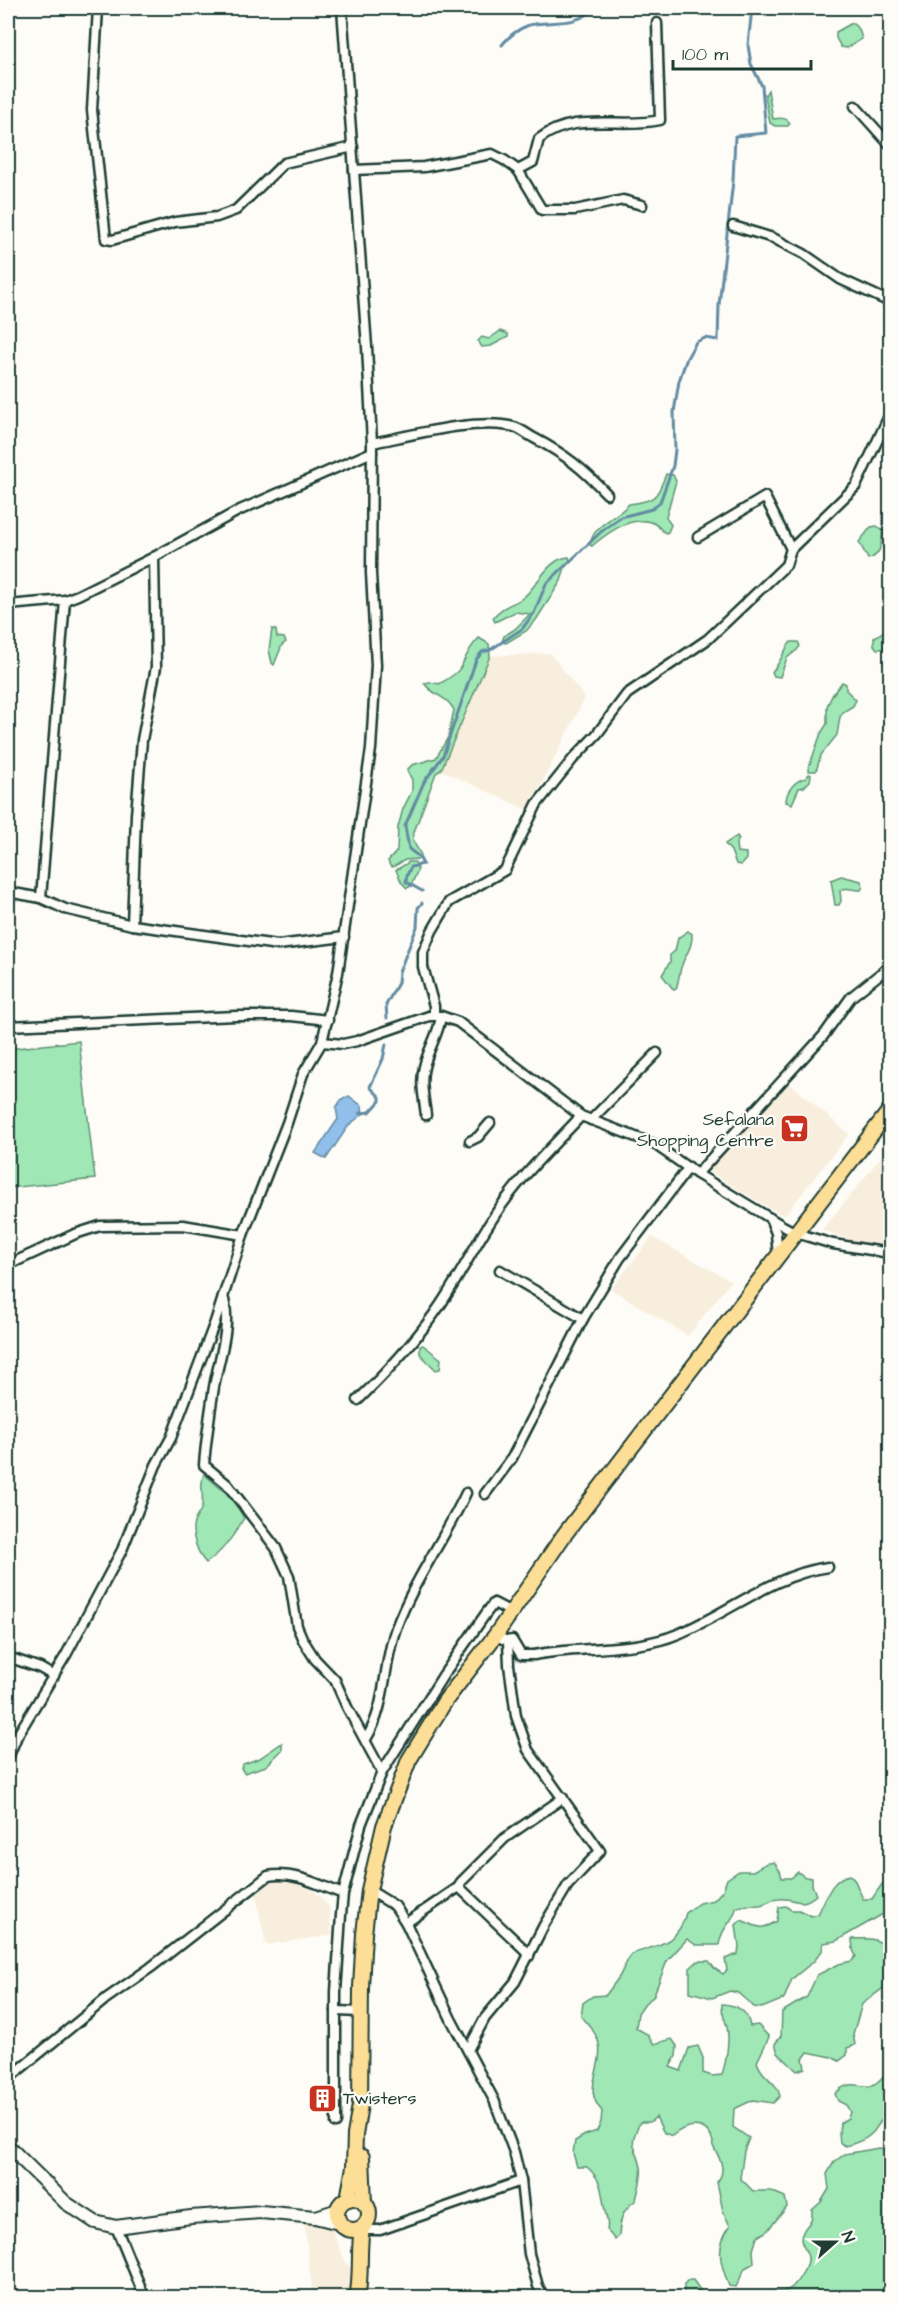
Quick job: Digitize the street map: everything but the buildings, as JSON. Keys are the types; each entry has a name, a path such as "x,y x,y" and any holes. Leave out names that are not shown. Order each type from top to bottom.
{"main road":[{"path":"8,2146 66,2203 95,2222 116,2227 191,2217 261,2212 315,2217 350,2224 366,2224 369,2213 364,2203 363,2134 360,2105 364,1934 369,1890 384,1826 409,1760 445,1701 501,1639 511,1612 564,1535 891,1110"},
{"path":"357,2297 353,2288 350,2224 344,2201 348,2199 354,2168 355,2135 360,2105"},
{"path":"348,2199 357,2199 364,2203"}],"street":[{"path":"98,8 92,110 106,239 111,240 175,222 218,217 236,210 284,163 353,147"},
{"path":"8,1758 17,1736 54,1676 122,1550 156,1465 171,1438 215,1322 243,1235 287,1123 303,1074 322,1042 344,937 374,724 376,665 371,573 372,447 364,287 342,8"},
{"path":"518,170 533,162 539,139 556,128 592,122 660,120 657,23"},
{"path":"855,106 891,145"},
{"path":"354,170 424,167 492,154 518,170 533,191 542,210 575,210 623,200 642,205"},
{"path":"733,226 773,238 804,254 840,279 891,302"},
{"path":"426,1115 422,1078 424,1065 440,1025 423,967 423,952 449,902 505,870 537,804 573,759 597,734 627,694 708,639 786,565 791,549 856,486 891,414"},
{"path":"8,605 65,600 154,557 238,511 372,447 472,426 515,427 560,452 581,468 607,494"},
{"path":"698,537 765,497 791,549"},
{"path":"132,925 136,815 142,740 156,668 154,557"},
{"path":"41,898 65,600"},
{"path":"8,892 41,898 65,909 132,925 278,945 344,937"},
{"path":"697,1174 824,1035 851,997 891,966"},
{"path":"322,1042 343,1044 415,1019 437,1015 458,1023 581,1116 654,1143 697,1174 796,1233 833,1244 891,1253"},
{"path":"8,1026 236,1016 291,1016 328,1020"},
{"path":"591,1120 657,1053"},
{"path":"358,1400 396,1363 434,1314 507,1198 527,1173 581,1116"},
{"path":"470,1141 478,1137 490,1123"},
{"path":"485,1494 512,1458 583,1319 620,1258 689,1167"},
{"path":"770,1218 776,1233 778,1257"},
{"path":"8,1265 75,1234 100,1226 183,1225 243,1235"},
{"path":"500,1270 583,1319"},
{"path":"223,1296 227,1322 214,1386 204,1465 227,1484 276,1548 289,1576 297,1626 303,1640 315,1659 335,1680 382,1772"},
{"path":"366,1739 379,1707 396,1629 466,1492"},
{"path":"468,2050 485,2018 515,1982 544,1925 568,1885 600,1851 528,1750 516,1716 509,1665 501,1639 512,1640 521,1655 534,1656 615,1648 646,1642 677,1635 786,1578 828,1567"},
{"path":"336,2123 336,2012 343,1894 361,1825 382,1772 444,1674 494,1603 511,1612"},
{"path":"8,1657 40,1668 54,1676"},
{"path":"406,1923 459,1887 461,1882 505,1838 563,1798"},
{"path":"8,2079 107,1998 170,1953 268,1876 279,1874 296,1876 343,1894"},
{"path":"459,1887 529,1956"},
{"path":"369,1890 395,1906 406,1923 451,2019 494,2100 514,2152 521,2181 529,2254 538,2286 544,2298"},
{"path":"336,2012 361,2012"},
{"path":"350,2224 380,2230 521,2181"},
{"path":"116,2227 145,2298"}],"shaded area":[{"path":"550,653 585,698 528,810 441,770 490,656"},
{"path":"787,1081 849,1134 784,1216 705,1168"},
{"path":"890,1146 890,1249 856,1242 822,1230"},
{"path":"652,1237 731,1281 688,1336 611,1289"},
{"path":"276,1881 296,1882 319,1895 329,1907 332,1935 266,1945 255,1891"},
{"path":"304,2221 329,2222 346,2263 378,2297 313,2297"}],"green space":[{"path":"852,23 859,29 862,39 847,48 841,47 836,38 836,32"},
{"path":"768,90 773,119 786,120 790,123 788,126 775,126 770,123 765,95"},
{"path":"500,331 508,334 508,337 491,346 482,347 478,341 482,337 489,339"},
{"path":"666,474 673,475 676,481 666,517 671,525 668,532 664,532 655,524 647,521 638,521 621,526 592,546 590,545 600,526 629,504 650,500 654,497"},
{"path":"877,526 883,531 880,548 876,555 868,559 859,542 871,527"},
{"path":"569,557 570,562 565,567 561,581 536,620 526,631 506,643 502,642 504,636 530,614 515,612 495,622 493,618 496,614 524,597 555,562"},
{"path":"890,627 890,648 877,649 874,645 874,638"},
{"path":"272,629 276,630 277,637 284,638 286,642 282,645 274,665 269,650"},
{"path":"479,638 489,644 490,656 441,770 436,773 414,832 413,841 421,855 418,859 405,860 393,867 390,866 388,861 397,851 398,827 403,809 412,791 412,780 407,770 412,765 436,758 448,737 454,710 447,701 431,691 424,683 439,684 453,675"},
{"path":"791,642 798,642 800,646 787,658 780,677 774,676 772,672"},
{"path":"842,682 846,684 846,690 856,700 853,706 843,712 840,717 837,735 821,755 816,771 809,771 821,733 827,724 827,706"},
{"path":"809,774 811,775 810,781 804,787 799,788 792,804 786,802 792,787"},
{"path":"737,836 739,839 736,844 737,852 746,853 746,859 741,865 736,864 731,851 725,844"},
{"path":"409,862 415,862 418,869 411,886 407,888 396,870"},
{"path":"841,876 861,881 863,886 861,890 846,888 840,890 841,901 839,905 835,905 831,880"},
{"path":"688,931 692,934 691,943 674,990 662,975 670,962 670,955 675,951 678,938"},
{"path":"79,1041 95,1179 8,1188 8,1049"},
{"path":"423,1345 441,1359 440,1369 436,1370 420,1354 420,1346"},
{"path":"204,1474 233,1499 244,1518 227,1543 206,1563 193,1533 195,1521 202,1506"},
{"path":"282,1743 282,1750 266,1766 244,1773 241,1768 243,1764 260,1758"},
{"path":"774,1862 782,1878 791,1878 798,1872 805,1877 812,1878 816,1895 802,1902 776,1899 760,1905 736,1908 722,1933 719,1945 696,1945 687,1939 667,1961 653,1997 638,2013 636,2028 647,2034 654,2044 672,2039 677,2046 676,2056 670,2067 681,2071 689,2048 698,2046 703,2058 703,2073 712,2076 722,2075 727,2051 728,2032 722,2004 740,2009 744,2012 750,2026 758,2025 769,2037 757,2062 763,2073 776,2086 780,2096 773,2103 753,2100 734,2109 733,2127 749,2138 744,2151 740,2178 753,2191 771,2191 785,2197 787,2207 767,2231 757,2237 753,2250 754,2263 745,2268 736,2287 729,2286 720,2255 722,2241 730,2226 723,2211 717,2182 722,2173 722,2165 712,2139 704,2129 688,2127 672,2136 664,2133 656,2117 650,2122 640,2122 633,2142 641,2171 636,2200 625,2211 619,2236 615,2240 607,2230 608,2222 599,2182 587,2167 577,2167 573,2153 575,2141 597,2131 602,2111 595,2100 593,2089 600,2056 599,2044 593,2031 581,2017 583,2003 593,1996 606,1995 631,1954 666,1942 678,1931 686,1913 699,1903 714,1900 723,1890 727,1879 739,1871 753,1871"},
{"path":"850,1875 863,1899 872,1899 882,1884 890,1885 890,1910 836,1941 823,1943 822,1951 814,1961 792,1979 784,1999 762,2008 754,2007 738,1993 730,1991 712,1998 690,1992 690,1968 698,1961 709,1961 723,1974 727,1970 725,1959 738,1954 736,1925 741,1920 759,1927 766,1926 777,1921 779,1907 786,1906 791,1910 799,1910 811,1916 818,1914 838,1880"},
{"path":"852,1939 872,1939 890,1947 890,1983 862,2004 853,2034 855,2045 847,2048 847,2055 839,2061 832,2057 808,2052 803,2059 805,2068 797,2071 778,2053 775,2044 781,2036 782,2012 807,1997 817,1975 839,1964 852,1961 856,1956"},
{"path":"890,2070 890,2113 865,2139 846,2146 840,2143 840,2123 848,2118 850,2112 846,2105 838,2101 835,2094 847,2086 871,2086"},
{"path":"885,2149 883,2168 890,2172 890,2297 762,2297 768,2293 792,2287 806,2266 808,2256 801,2241 802,2234 810,2221 812,2210 821,2202 829,2189 827,2174 834,2162 845,2154"},
{"path":"688,2280 693,2280 705,2297 684,2297 684,2284"}],"water":[{"path":"349,1096 362,1106 363,1114 349,1125 326,1159 315,1153 338,1119 336,1108 341,1100"}],"waterway":[{"path":"502,45 514,33 529,25 580,18 592,8"},
{"path":"422,891 406,882 411,867 423,864 419,857 409,849 405,826 424,782 443,756 476,660 482,652 490,650 522,629 534,613 546,584 602,531 621,517 652,509 660,502 673,466 674,412 679,381 687,358 696,342 705,338 718,340 719,305 733,181 735,136 766,133 762,86 751,64 748,45 752,8"},
{"path":"387,1018 386,1005 398,983 399,972 417,927 418,908 422,903"},
{"path":"360,1113 370,1112 380,1101 380,1097 370,1087 383,1059 386,1044"}],"place":[{"name":"Sefalana Shopping Centre","path":"795,1129"},
{"name":"Twisters","path":"322,2098"}]}
